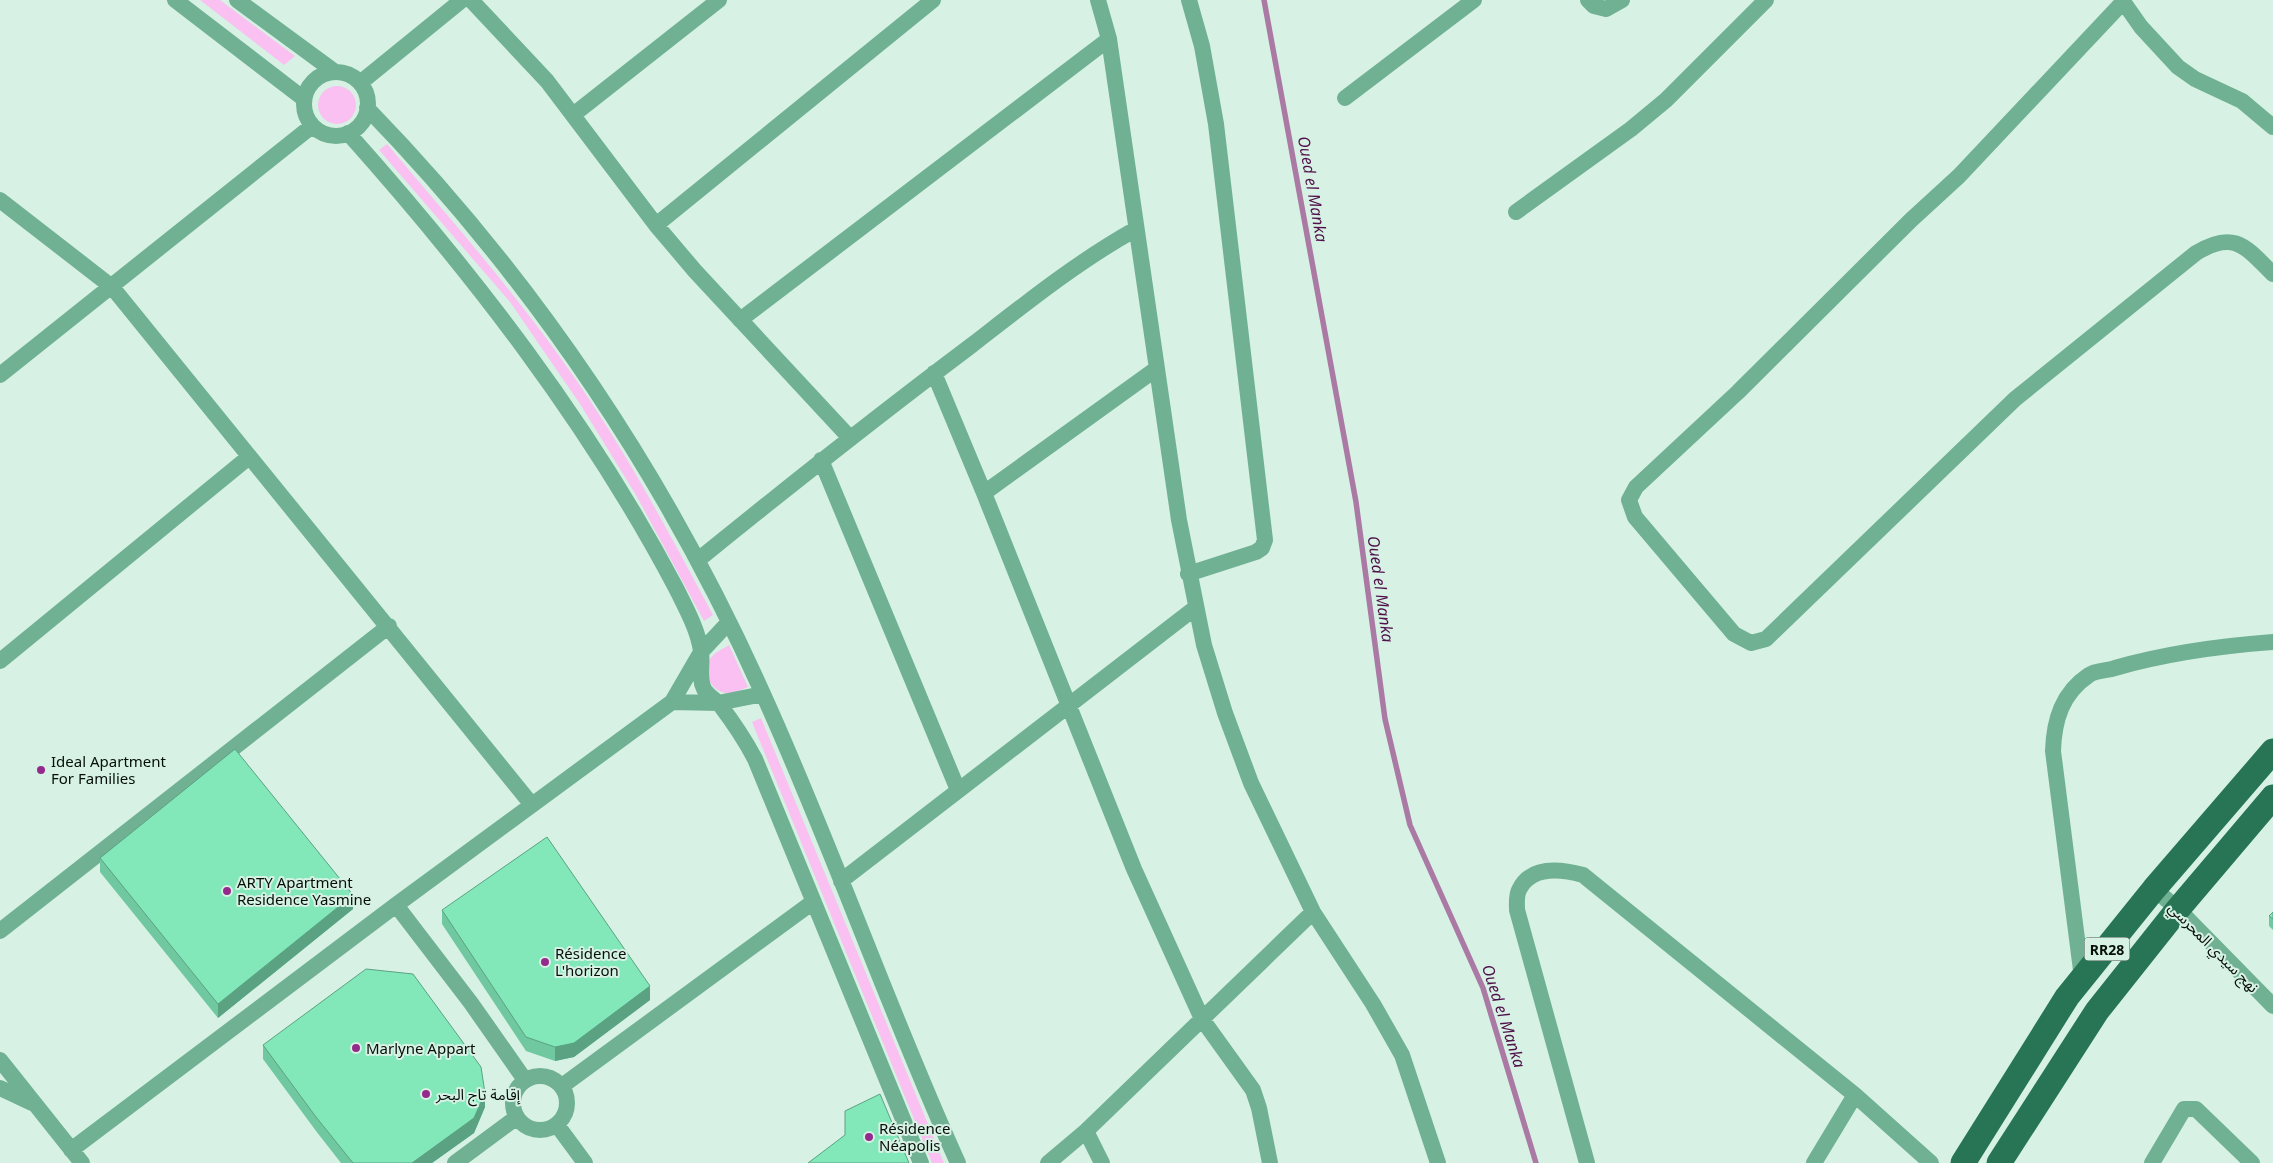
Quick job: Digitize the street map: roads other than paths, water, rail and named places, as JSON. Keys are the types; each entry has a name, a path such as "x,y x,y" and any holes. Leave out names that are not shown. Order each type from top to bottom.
{"main road":[{"name":"RR28","path":"1963,1163 2014,1080 2082,978 2154,889 2273,751"},
{"name":"RR28","path":"1999,1163 2097,1011 2178,909 2273,797"}],"street":[{"path":"175,0 304,99"},
{"path":"237,0 335,72"},
{"path":"360,83 462,0"},
{"path":"472,0 530,62 573,115 656,225 740,320 850,438"},
{"path":"573,115 719,0"},
{"path":"656,225 933,0"},
{"path":"1098,0 1109,39 1156,369 1188,574 1204,645 1222,704 1251,783 1313,912 1373,1004 1402,1055 1438,1163"},
{"path":"1188,574 1256,552 1262,548 1265,540 1216,124 1202,46 1189,0"},
{"path":"1345,98 1474,0"},
{"path":"1588,0 1594,6 1606,9 1622,0"},
{"path":"1516,212 1631,129 1666,100 1766,0"},
{"path":"2273,127 2242,101 2195,79 2178,67 2141,26 2123,1 1959,176 1911,220 1738,392 1636,487 1630,500 1635,517 1734,634 1751,643 1766,639 2015,399 2196,253 2215,243 2232,241 2242,244 2273,274"},
{"path":"740,320 1109,39"},
{"path":"335,72 344,73 360,83 366,95 367,108 364,119 348,134 335,136 323,133 312,126 305,113 304,99 307,88 314,80 324,74 335,72"},
{"path":"367,108 443,192 542,313 607,406 666,502 698,560 763,694 958,1163"},
{"path":"0,375 312,126"},
{"path":"348,134 404,197 470,279 592,446 675,586 693,625 701,652 703,688 718,703 755,759 921,1163"},
{"path":"0,200 112,287 389,626 532,805"},
{"path":"698,560 821,460 934,373 1067,273 1136,229"},
{"path":"984,493 1156,369"},
{"path":"934,373 1134,869 1202,1019 1253,1090 1259,1108 1270,1163"},
{"path":"0,661 249,457"},
{"path":"821,460 958,790"},
{"path":"841,880 1195,608"},
{"path":"71,1150 396,905 672,702 701,652 728,622"},
{"path":"0,931 389,626"},
{"path":"2082,978 2053,751 2054,727 2059,709 2074,688 2090,674 2176,652 2273,642"},
{"path":"672,702 718,703 763,694"},
{"path":"1588,1163 1517,910 1518,892 1528,878 1546,871 1561,870 1583,875 1855,1095 1930,1163"},
{"name":"نهج سيدي المحرسي","path":"2154,889 2178,909 2273,1006"},
{"path":"562,1086 813,902"},
{"path":"396,905 471,1003 525,1080"},
{"path":"1048,1163 1086,1131 1313,912"},
{"path":"0,1060 82,1163"},
{"path":"536,1076 547,1076 562,1086 567,1096 568,1106 564,1117 557,1125 546,1130 535,1130 524,1126 517,1117 513,1100 516,1089 525,1080 536,1076"},
{"path":"0,1088 34,1104"},
{"path":"1814,1163 1855,1095"},
{"path":"2152,1163 2184,1109 2196,1109 2252,1163"},
{"path":"455,1163 517,1117"},
{"path":"557,1125 585,1163"},
{"path":"1086,1131 1102,1163"}],"waterway":[{"name":"Oued el Manka","path":"1264,0 1356,502 1385,719 1410,825 1483,988 1536,1163"}],"place":[{"name":"Ideal Apartment For Families","path":"41,770"},
{"name":"ARTY Apartment Residence Yasmine","path":"227,891"},
{"name":"Résidence L'horizon","path":"545,962"},
{"name":"Marlyne Appart","path":"356,1048"},
{"name":"إقامة تاج البحر","path":"426,1094"},
{"name":"Résidence Néapolis","path":"869,1137"}]}
